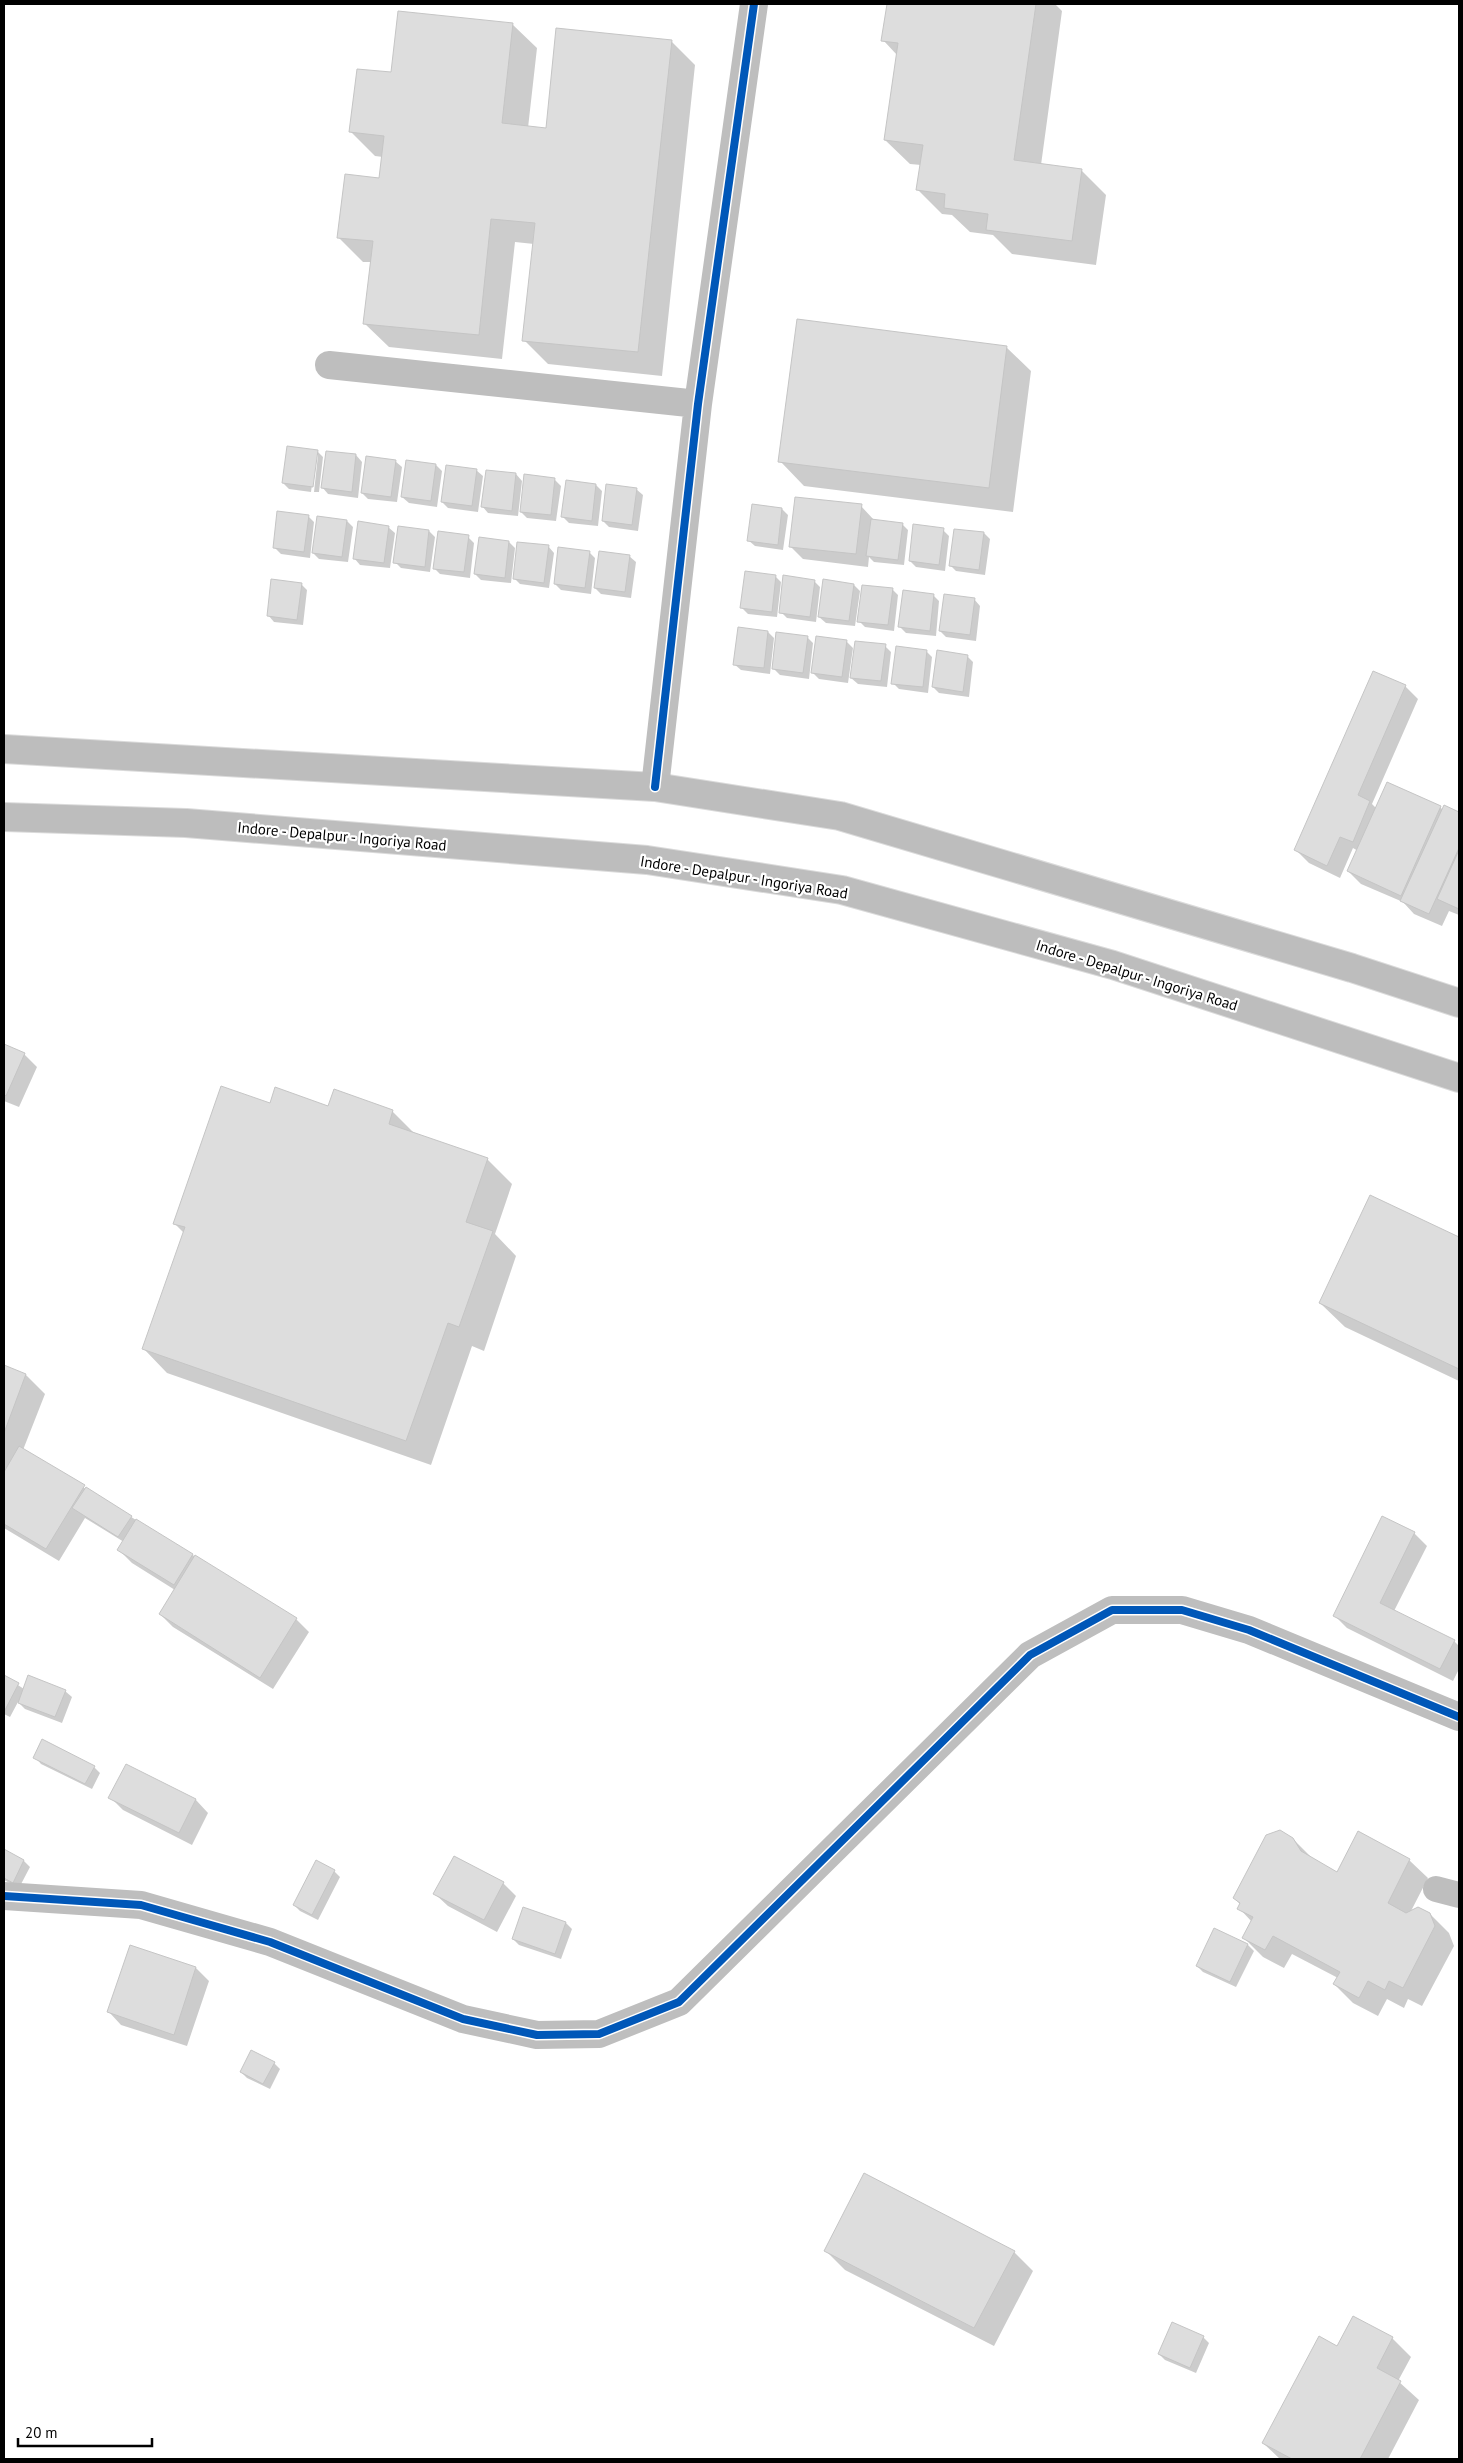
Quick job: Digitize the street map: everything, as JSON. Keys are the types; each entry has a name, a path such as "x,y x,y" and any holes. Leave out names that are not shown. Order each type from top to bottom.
{"main road":[{"path":"4,749 655,788 840,816 1352,968 1459,1003"},
{"name":"Indore - Depalpur - Ingoriya Road","path":"4,817 186,823 637,859 842,890 1113,965 1459,1078"}],"street":[{"path":"655,788 698,404 754,4"},
{"path":"329,365 698,404"},
{"path":"4,1896 141,1905 270,1942 463,2019 537,2035 599,2034 679,2002 1030,1655 1112,1610 1182,1610 1250,1630 1459,1717"}],"building":[{"path":"887,4 1036,4 1014,160 1082,169 1072,241 986,230 988,214 944,208 945,194 916,190 923,145 884,140 898,43 881,41"},
{"path":"398,11 513,23 502,123 546,128 556,28 672,40 638,352 522,341 535,223 491,219 479,335 363,324 373,241 337,238 345,174 379,178 384,136 349,132 357,69 391,72"},
{"path":"797,319 1007,346 989,488 778,462"},
{"path":"287,446 318,450 313,487 282,483"},
{"path":"326,451 356,454 352,492 321,488"},
{"path":"366,456 396,460 391,497 361,493"},
{"path":"406,460 436,464 431,501 401,497"},
{"path":"446,465 477,469 472,506 441,502"},
{"path":"486,470 516,473 512,511 481,507"},
{"path":"524,474 555,478 551,515 520,512"},
{"path":"566,480 596,484 592,521 561,517"},
{"path":"606,484 637,488 632,525 602,521"},
{"path":"795,497 862,504 856,554 789,547"},
{"path":"752,504 782,508 778,545 747,541"},
{"path":"277,511 309,515 304,552 273,548"},
{"path":"317,516 347,520 342,557 312,553"},
{"path":"871,519 903,523 898,560 866,556"},
{"path":"358,521 389,526 384,563 353,559"},
{"path":"913,524 944,528 939,565 909,561"},
{"path":"398,526 429,530 425,567 393,563"},
{"path":"954,529 984,532 979,570 949,566"},
{"path":"438,531 469,535 464,572 433,569"},
{"path":"479,537 509,541 505,578 474,574"},
{"path":"517,542 549,545 544,583 513,579"},
{"path":"558,547 590,551 585,588 554,584"},
{"path":"599,551 630,555 625,592 594,588"},
{"path":"745,571 776,575 772,612 740,608"},
{"path":"783,575 815,580 810,617 779,613"},
{"path":"271,579 302,583 297,620 267,616"},
{"path":"823,579 854,584 849,621 818,617"},
{"path":"862,585 893,588 888,625 857,622"},
{"path":"903,590 934,594 930,631 898,627"},
{"path":"944,594 975,598 970,635 939,631"},
{"path":"738,627 768,631 764,668 733,665"},
{"path":"776,632 808,636 803,673 772,669"},
{"path":"816,636 847,640 842,677 811,673"},
{"path":"855,641 886,644 881,681 850,678"},
{"path":"896,646 927,650 923,687 891,684"},
{"path":"937,650 968,655 963,692 932,687"},
{"path":"1373,671 1406,685 1358,795 1370,801 1353,842 1340,837 1327,866 1294,850"},
{"path":"1387,782 1441,806 1401,896 1347,871"},
{"path":"1444,805 1459,812 1459,848 1429,914 1400,901"},
{"path":"1459,850 1459,909 1437,899"},
{"path":"4,1044 25,1053 6,1096 4,1094"},
{"path":"221,1086 270,1103 275,1087 328,1106 334,1089 393,1110 389,1124 488,1158 466,1222 493,1231 459,1327 448,1323 406,1441 142,1349 185,1227 173,1224"},
{"path":"1370,1195 1459,1237 1459,1369 1319,1303"},
{"path":"4,1365 26,1374 4,1433"},
{"path":"19,1446 85,1485 46,1549 4,1524 4,1472"},
{"path":"86,1487 132,1516 118,1537 72,1508"},
{"path":"1382,1516 1415,1532 1380,1603 1455,1640 1440,1669 1333,1616"},
{"path":"136,1519 193,1554 174,1585 117,1550"},
{"path":"195,1555 297,1618 260,1678 159,1614"},
{"path":"4,1675 19,1683 4,1712"},
{"path":"28,1675 66,1690 55,1717 18,1703"},
{"path":"42,1739 95,1766 85,1784 33,1758"},
{"path":"126,1764 196,1799 179,1833 108,1798"},
{"path":"1280,1830 1293,1838 1301,1851 1337,1872 1358,1831 1410,1859 1388,1903 1406,1913 1418,1907 1430,1913 1435,1926 1403,1988 1389,1981 1385,1990 1368,1981 1359,1998 1333,1984 1340,1972 1273,1936 1265,1950 1242,1938 1253,1917 1237,1909 1240,1903 1233,1898 1266,1835"},
{"path":"4,1849 24,1860 13,1883 4,1878"},
{"path":"454,1856 504,1882 484,1920 433,1894"},
{"path":"316,1860 335,1870 312,1915 293,1905"},
{"path":"523,1907 566,1922 555,1954 512,1939"},
{"path":"1214,1928 1248,1944 1230,1982 1196,1966"},
{"path":"130,1945 196,1967 174,2035 107,2012"},
{"path":"251,2050 275,2062 263,2084 240,2072"},
{"path":"864,2173 1015,2251 974,2328 824,2251"},
{"path":"1353,2316 1393,2337 1377,2368 1401,2381 1360,2459 1292,2459 1262,2443 1319,2336 1337,2346"},
{"path":"1172,2322 1204,2336 1190,2368 1158,2354"}],"cycle path":[{"path":"655,787 698,404 754,4"},
{"path":"4,1896 141,1905 270,1942 463,2019 537,2035 599,2034 679,2002 1030,1655 1112,1610 1182,1610 1249,1630 1459,1717"}]}
